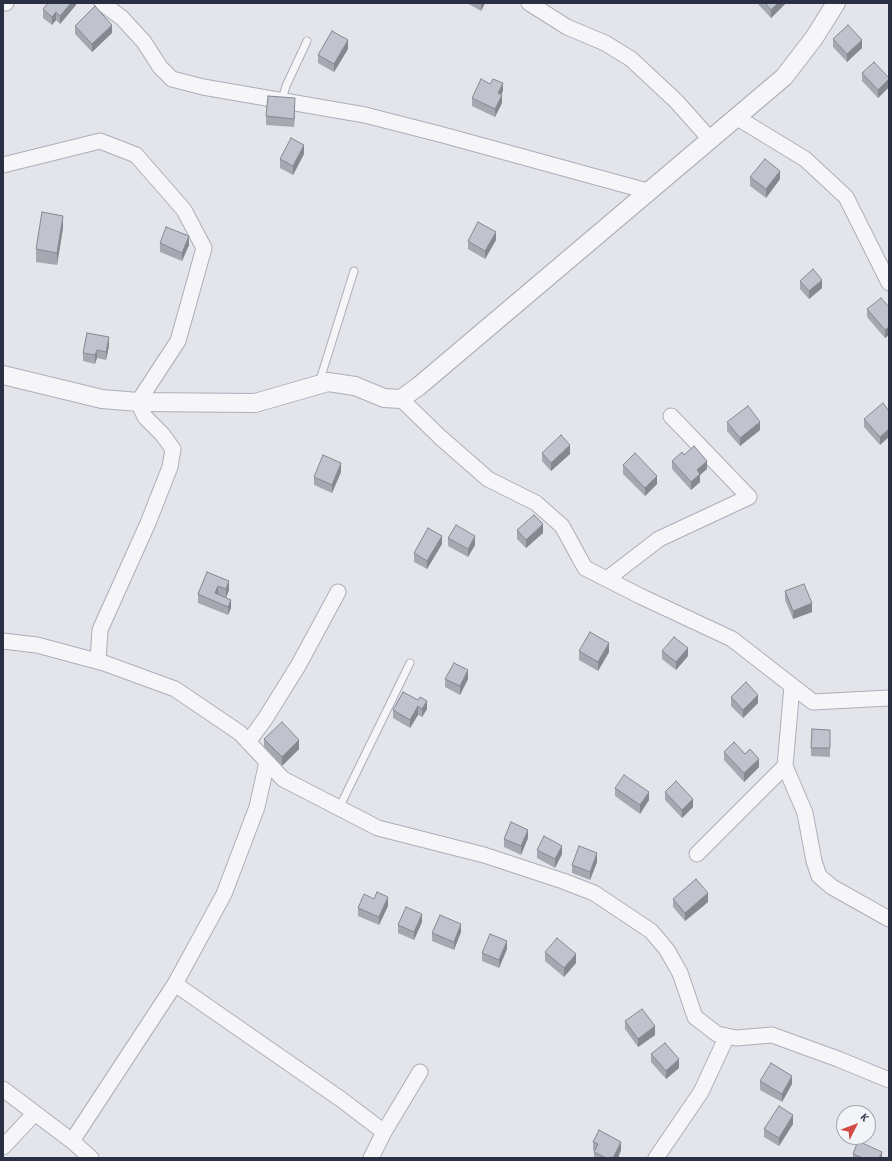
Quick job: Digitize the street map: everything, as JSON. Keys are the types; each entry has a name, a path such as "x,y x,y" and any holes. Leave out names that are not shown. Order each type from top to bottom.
{"street":[{"path":"102,3 122,18 144,42 160,67 172,79 203,87 365,115 647,191"},
{"path":"529,3 567,27 604,43 631,59 676,102 710,139"},
{"path":"401,399 425,381 647,191 784,77 814,38 836,3"},
{"path":"736,117 805,159 846,197 889,283"},
{"path":"3,165 100,141 136,155 184,210 204,248 178,341 138,402"},
{"path":"3,375 102,399 138,402 255,403 328,382 355,386 384,398 401,399 488,479 536,502 562,526 585,568 732,638 813,702 889,698"},
{"path":"98,661 100,630 148,524 170,467 174,449 145,417 138,402"},
{"path":"607,579 659,539 749,497 671,416"},
{"path":"248,742 265,719 298,666 338,592"},
{"path":"3,641 37,645 98,661 175,689 240,733 283,779 378,828 484,855 563,881 594,893 651,931 667,950 680,973 695,1018 717,1034 736,1038 772,1035 889,1080"},
{"path":"792,686 785,766 805,813 814,861 819,876 832,887 889,919"},
{"path":"72,1141 175,984 224,894 257,807 267,762"},
{"path":"697,854 785,766"},
{"path":"175,984 342,1100 384,1132"},
{"path":"656,1158 701,1092 727,1036"},
{"path":"371,1158 384,1132 420,1072"},
{"path":"3,1089 72,1141 91,1158"},
{"path":"3,1147 35,1113"}],"lane":[{"path":"282,100 286,86 307,41"},
{"path":"318,384 354,270"},
{"path":"339,809 410,663"}],"building":[{"path":"48,3 71,3 60,16 56,12 52,17 43,9"},
{"path":"765,3 778,3 771,10"},
{"path":"95,6 112,25 92,44 75,26"},
{"path":"848,25 862,40 847,54 833,39"},
{"path":"332,31 348,40 334,64 318,55"},
{"path":"874,62 889,78 878,90 862,73"},
{"path":"481,79 490,84 493,79 503,83 498,93 502,95 495,109 472,98"},
{"path":"268,96 295,98 294,119 266,116"},
{"path":"291,138 304,145 293,166 280,159"},
{"path":"765,159 780,171 766,189 750,177"},
{"path":"42,212 63,216 57,253 36,249"},
{"path":"478,222 496,232 485,251 468,241"},
{"path":"166,227 189,236 182,253 160,243"},
{"path":"813,269 822,280 809,291 800,281"},
{"path":"881,298 889,307 889,327 885,330 867,309"},
{"path":"87,333 109,337 106,352 97,350 95,355 83,353"},
{"path":"883,403 889,411 889,429 880,437 864,419"},
{"path":"748,406 760,422 740,438 727,422"},
{"path":"561,435 570,445 551,463 542,453"},
{"path":"694,446 707,461 697,470 700,474 691,482 672,461 682,452 684,455"},
{"path":"635,453 657,476 645,488 623,465"},
{"path":"323,455 341,463 332,485 314,477"},
{"path":"534,515 543,524 526,540 517,530"},
{"path":"456,525 475,536 468,549 448,538"},
{"path":"428,528 442,536 427,561 414,553"},
{"path":"207,572 229,581 226,589 218,586 215,593 231,600 228,607 198,594"},
{"path":"804,584 812,603 793,611 785,591"},
{"path":"590,632 609,643 598,662 579,651"},
{"path":"674,637 688,648 676,662 662,651"},
{"path":"454,663 468,670 460,686 445,679"},
{"path":"746,682 758,695 743,710 731,697"},
{"path":"403,692 418,700 420,697 427,701 422,709 418,706 410,720 393,710"},
{"path":"282,722 299,740 282,757 264,739"},
{"path":"812,729 830,730 830,748 811,748"},
{"path":"734,742 745,754 750,749 759,759 744,773 724,752"},
{"path":"624,775 649,792 640,805 615,788"},
{"path":"676,781 693,799 682,810 665,792"},
{"path":"511,822 528,830 521,846 504,839"},
{"path":"544,836 562,846 555,859 537,850"},
{"path":"579,846 597,853 590,872 572,865"},
{"path":"696,879 708,893 685,913 673,899"},
{"path":"377,892 388,897 379,917 358,908 364,894 374,899"},
{"path":"406,907 422,914 414,932 398,925"},
{"path":"440,915 461,924 454,942 432,933"},
{"path":"490,934 507,941 499,960 482,953"},
{"path":"557,938 576,954 564,968 545,952"},
{"path":"642,1009 655,1026 638,1039 625,1021"},
{"path":"665,1043 679,1059 666,1071 651,1054"},
{"path":"771,1063 792,1076 782,1094 760,1081"},
{"path":"779,1106 793,1115 779,1138 764,1129"},
{"path":"599,1130 621,1142 613,1158 606,1158 594,1152 598,1144 593,1142"},
{"path":"856,1145 867,1145 882,1152 879,1158 863,1158 853,1154"}]}
